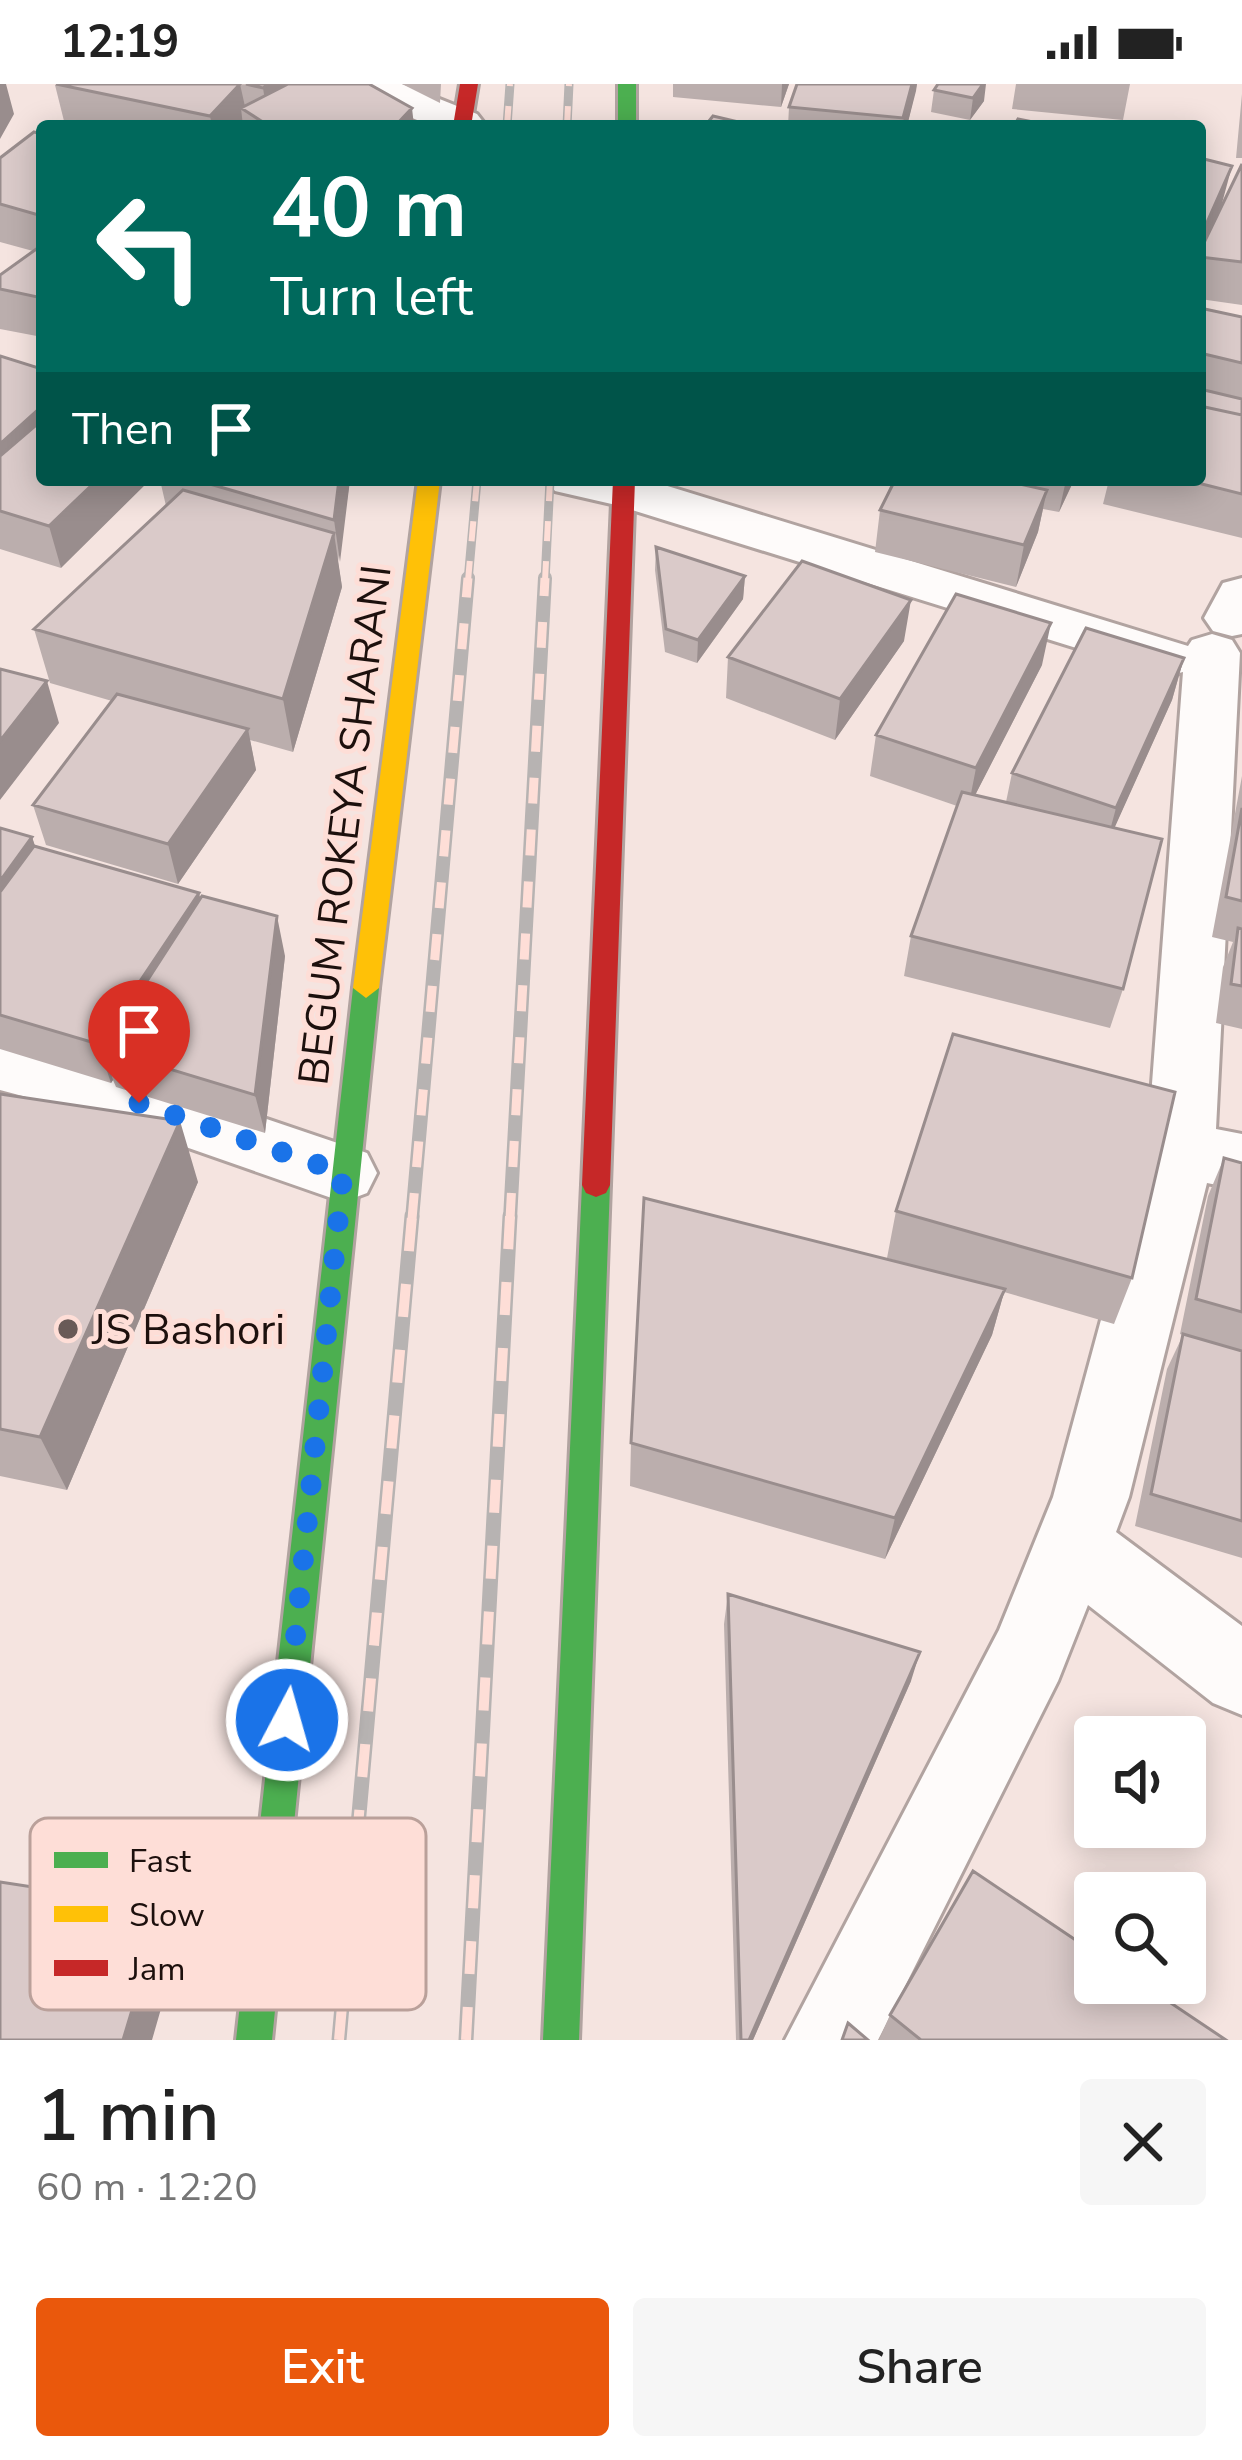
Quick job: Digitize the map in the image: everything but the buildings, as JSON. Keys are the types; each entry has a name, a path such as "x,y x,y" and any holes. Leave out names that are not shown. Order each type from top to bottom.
{"main road":[{"path":"627,84 627,120"},
{"name":"BEGUM ROKEYA SHARANI","path":"277,1818 343,1173 428,486"},
{"path":"561,2040 607,486"},
{"name":"BEGUM ROKEYA SHARANI","path":"254,2040 257,2010"}],"street":[{"path":"365,84 465,106"},
{"path":"617,486 1168,658 1232,622"},
{"path":"830,2040 1030,1653 1091,1497 1211,1156 1232,622"},
{"path":"0,1064 98,1089 343,1173"},
{"path":"1072,1545 1242,1675"}],"railway":[{"path":"507,120 510,84"},
{"path":"567,120 569,84"},
{"path":"468,581 476,486"},
{"path":"545,581 550,486"},
{"path":"412,1219 468,578"},
{"path":"510,1219 545,578"},
{"path":"359,1818 412,1216"},
{"path":"466,2040 510,1216"},
{"path":"339,2040 342,2010"}],"traffic: fast":[{"path":"627,84 627,120"},
{"path":"278,1818 366,988"},
{"path":"561,2040 596,1185"},
{"path":"254,2040 257,2010"}],"traffic: slow":[{"path":"366,988 428,486"}],"traffic: jam":[{"path":"463,120 469,84"},
{"path":"596,1185 624,486"}],"place":[{"name":"JS Bashori","path":"68,1329"}],"route":[{"path":"139,1103 343,1173 287,1720"}]}
